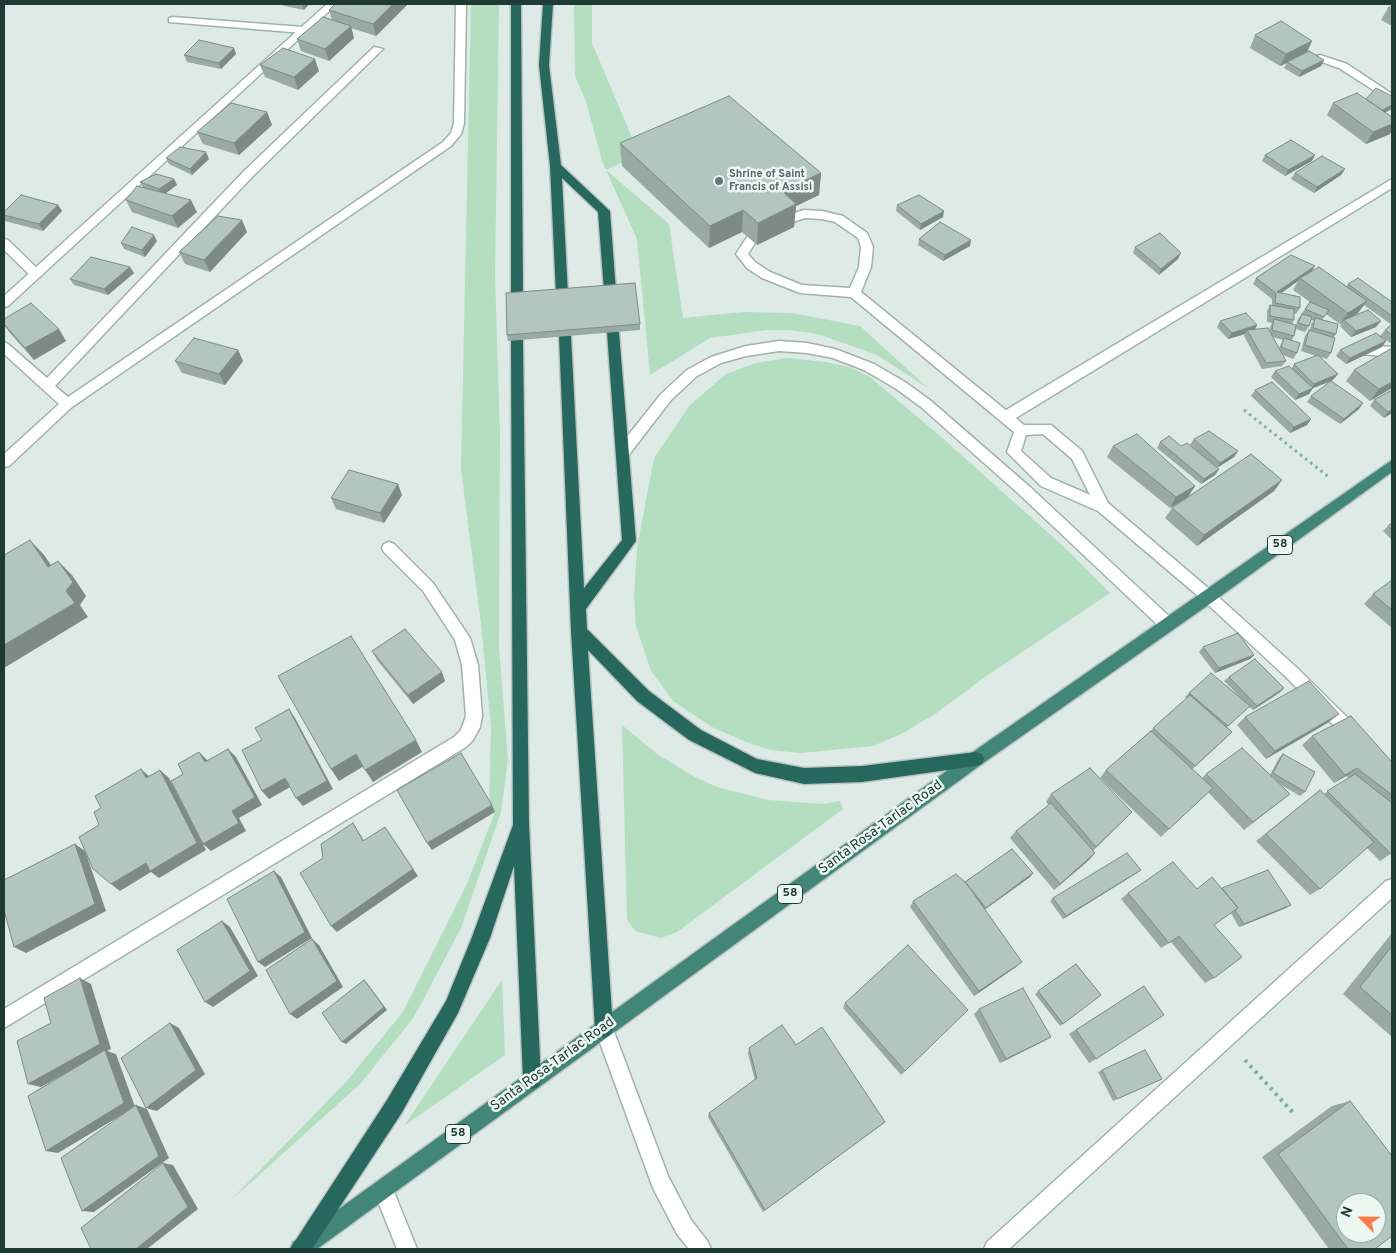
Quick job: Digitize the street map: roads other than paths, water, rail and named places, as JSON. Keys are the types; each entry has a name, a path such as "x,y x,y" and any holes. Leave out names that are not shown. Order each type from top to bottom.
{"highway":[{"path":"516,4 517,299"},
{"path":"548,4 544,65 556,166 562,295"},
{"path":"556,166 604,211 610,291"},
{"path":"578,608 629,541 613,332"},
{"path":"565,336 579,631 604,1029"},
{"path":"517,340 521,823 532,1080"},
{"name":"Santa Rosa-Tarlac Road","path":"300,1249 976,759 1208,597 1392,464"},
{"path":"579,631 644,696 695,735 755,766 804,776 813,776 862,774 976,759"},
{"path":"300,1249 394,1107 452,1007 481,938 521,823"}],"street":[{"path":"4,303 332,4"},
{"path":"4,462 67,404 448,144 456,134 460,123 461,4"},
{"path":"173,20 304,30"},
{"path":"47,386 248,174 378,49"},
{"path":"1320,58 1342,66 1392,99"},
{"path":"1006,417 1392,182"},
{"path":"787,220 804,214 822,215 839,219 863,236 867,247 865,267 854,293"},
{"path":"751,240 742,254 751,265 781,283 816,291 854,293 1021,430 1046,429 1077,455 1103,507"},
{"path":"4,243 36,274"},
{"path":"623,452 666,397 692,373 716,360 746,351 779,346 807,348 835,354 869,367 900,385 926,404 1025,491 1167,624"},
{"path":"4,347 67,404"},
{"path":"1355,350 1392,352"},
{"path":"1021,430 1014,452 1046,482 1103,507 1208,597 1291,672 1365,746"},
{"path":"4,1019 460,742 467,735 472,727 474,716 470,665 462,638 428,587 389,548"},
{"path":"994,1249 1392,887"},
{"path":"604,1029 660,1181 684,1227 701,1249"},
{"path":"383,1189 407,1249"}],"place":[{"name":"Shrine of Saint Francis of Assisi","path":"719,181"}]}
